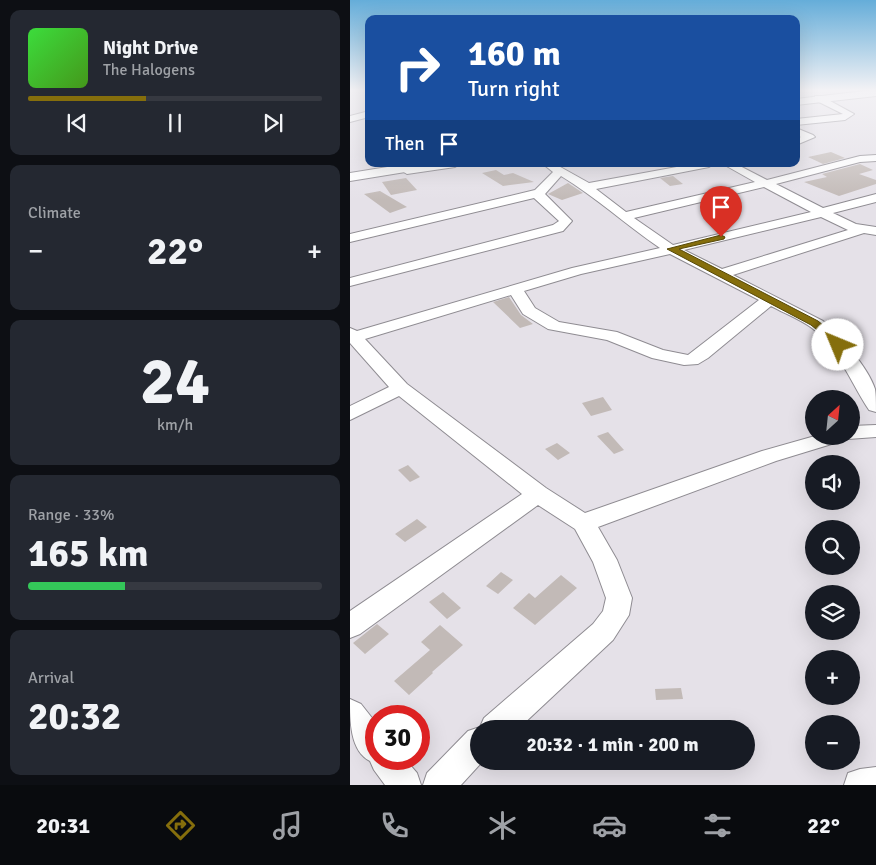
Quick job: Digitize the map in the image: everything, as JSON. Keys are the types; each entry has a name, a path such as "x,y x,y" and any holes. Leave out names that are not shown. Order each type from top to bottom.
{"main road":[{"path":"350,179 414,167"}],"street":[{"path":"800,132 810,138 800,141"},
{"path":"624,216 700,200 860,159 876,158"},
{"path":"350,179 434,167"},
{"path":"350,238 539,193 554,167 587,187 671,249 815,323 831,336 846,355 876,406"},
{"path":"587,187 693,167"},
{"path":"734,167 846,225 861,230 876,231"},
{"path":"350,282 558,228 566,221 540,197 539,193"},
{"path":"505,720 603,632 616,615 619,598 605,560 583,523 538,494 400,388 351,335 577,271 776,225 876,198"},
{"path":"719,275 861,230"},
{"path":"515,289 530,310 554,326 611,336 658,354 684,360 692,360 702,354 769,300"},
{"path":"350,414 400,388"},
{"path":"860,432 876,431"},
{"path":"583,523 769,456 808,445"},
{"path":"350,626 538,494"},
{"path":"350,714 365,734"},
{"path":"439,785 470,752"},
{"path":"393,770 405,785"},
{"path":"860,785 876,783"}],"building":[{"path":"831,152 845,158 823,164 808,157"},
{"path":"860,164 873,170 859,174 876,180 876,184 839,196 804,182 827,177 822,174"},
{"path":"496,170 504,175 513,173 534,182 503,186 482,173"},
{"path":"673,176 683,184 670,186 660,178"},
{"path":"406,178 417,190 391,195 382,182"},
{"path":"568,183 583,193 562,200 548,194"},
{"path":"380,191 407,207 390,213 364,194"},
{"path":"509,297 521,315 533,324 520,328 493,302"},
{"path":"603,397 612,410 591,416 582,403"},
{"path":"608,432 624,450 614,454 597,436"},
{"path":"557,443 570,453 558,460 545,449"},
{"path":"408,465 420,477 410,482 398,470"},
{"path":"417,519 427,527 405,542 395,534"},
{"path":"501,572 513,580 498,594 486,586"},
{"path":"561,575 577,588 535,625 513,608 529,593 535,598"},
{"path":"443,592 461,608 447,619 429,602"},
{"path":"377,624 389,634 365,654 353,643"},
{"path":"440,625 463,645 409,695 394,681 430,650 421,642"},
{"path":"681,688 683,699 656,700 655,689"}],"route":[{"path":"721,237 671,249 815,323 831,336 838,345"}]}
